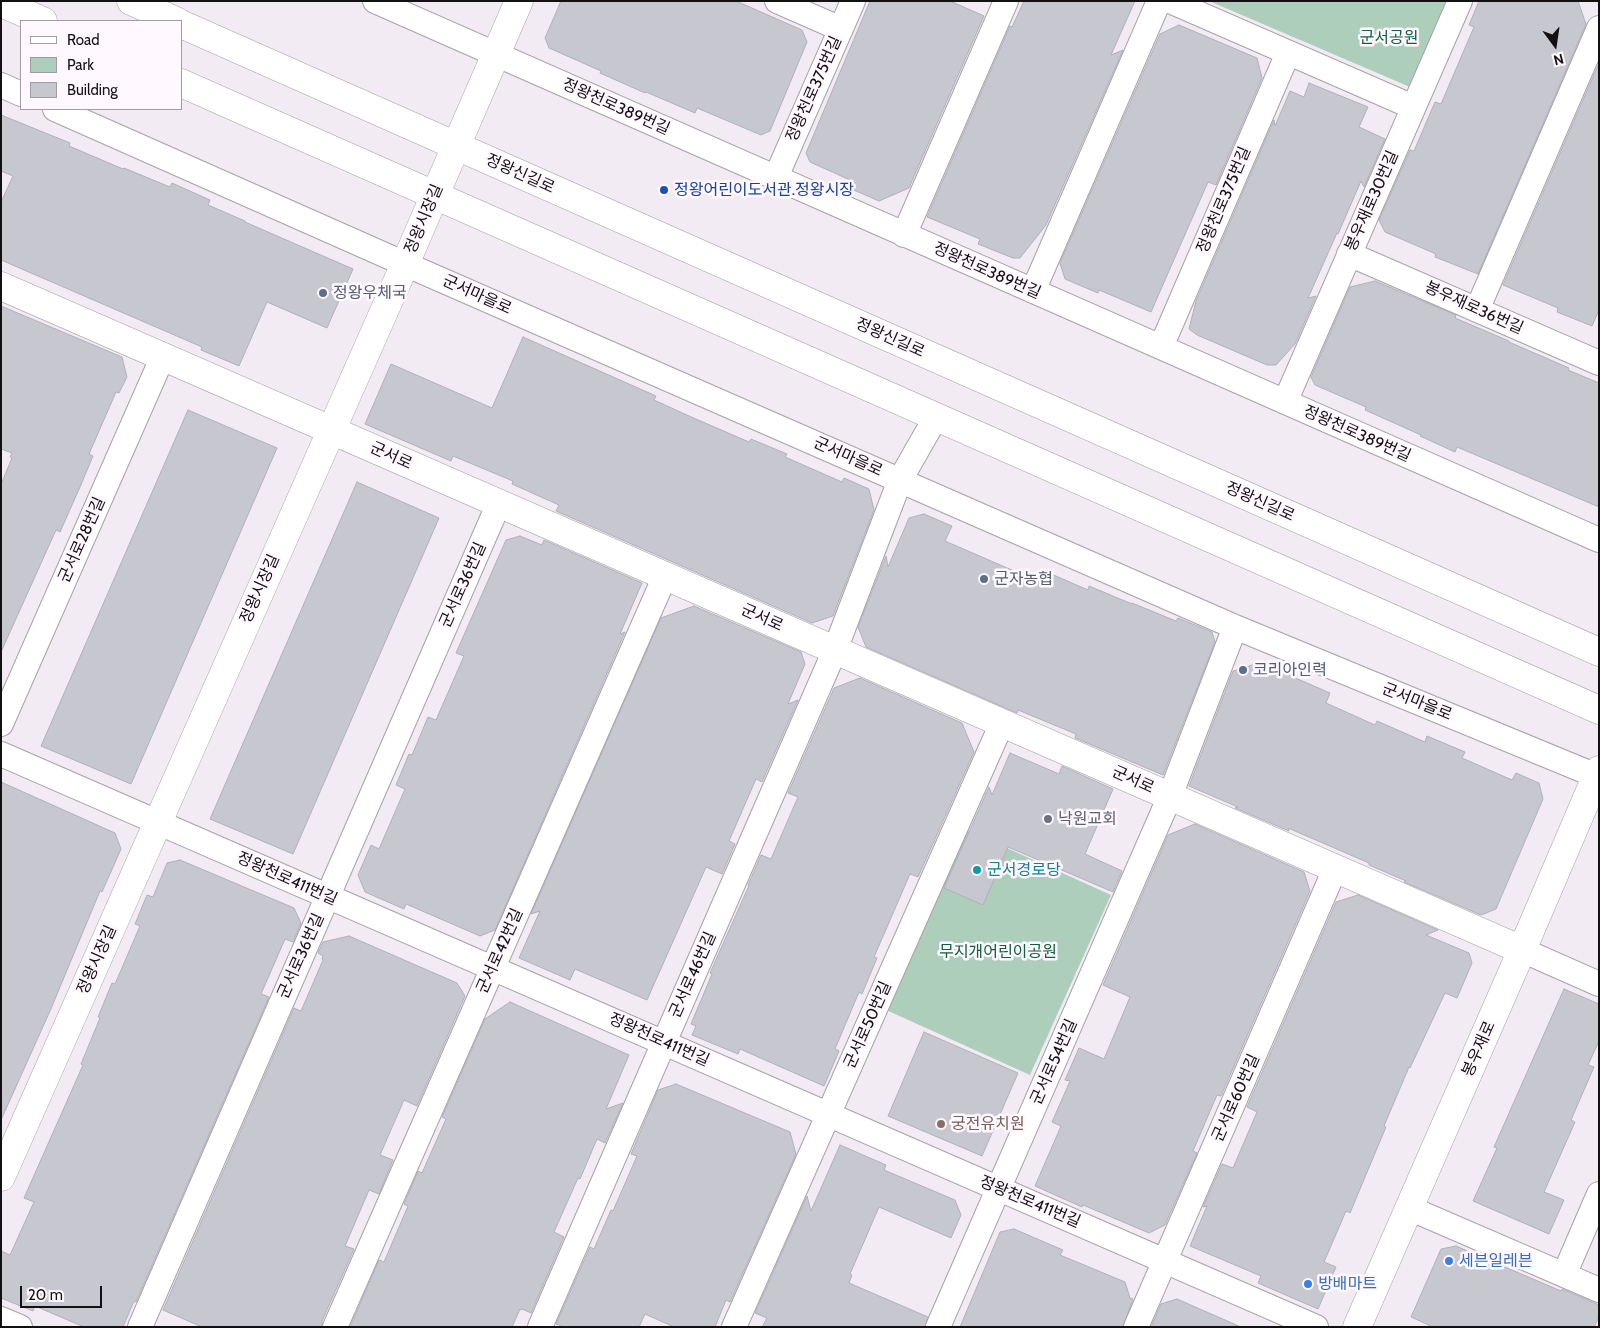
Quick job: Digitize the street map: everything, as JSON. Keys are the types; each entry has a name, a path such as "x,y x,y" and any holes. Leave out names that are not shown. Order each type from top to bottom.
{"street":[{"path":"131,1 174,20"},
{"name":"정왕천로389번길","path":"375,1 1599,540"},
{"name":"정왕시장길","path":"1,1177 405,264 519,1"},
{"path":"777,1 840,29"},
{"name":"정왕천로375번길","path":"776,177 853,1"},
{"path":"904,235 1006,1"},
{"path":"1033,291 1159,1"},
{"path":"1170,1 1413,107"},
{"name":"봉우재로30번길","path":"1284,402 1460,1"},
{"path":"1,3 41,20"},
{"name":"정왕신길로","path":"182,24 1599,652"},
{"path":"1477,310 1599,28"},
{"name":"정왕천로375번길","path":"1161,347 1288,53"},
{"path":"182,82 1599,710"},
{"path":"1,85 20,94"},
{"name":"군서마을로","path":"57,110 1236,627 1598,775"},
{"name":"봉우재로36번길","path":"1350,254 1599,363"},
{"name":"군서로","path":"1,286 1522,950"},
{"name":"군서로28번길","path":"1,724 163,356"},
{"name":"군서마을로","path":"835,650 900,480 936,417"},
{"name":"군서로36번길","path":"140,1327 499,503"},
{"name":"군서로42번길","path":"335,1327 665,576"},
{"path":"1170,796 1236,627"},
{"name":"군서로46번길","path":"540,1327 835,650"},
{"name":"군서로50번길","path":"734,1327 1002,723"},
{"name":"정왕천로411번길","path":"1,754 1316,1327"},
{"name":"봉우재로","path":"1357,1327 1598,775"},
{"name":"군서로54번길","path":"938,1327 1170,796"},
{"name":"군서로60번길","path":"1136,1327 1335,869"},
{"path":"1522,950 1599,984"},
{"path":"1564,1275 1599,1194"},
{"path":"1409,1208 1599,1290"},
{"path":"1,1318 20,1327"}],"green space":[{"name":"군서공원","path":"1209,1 1447,1 1410,87"},
{"name":"무지개어린이공원","path":"965,829 1111,895 1030,1075 884,1009"}],"building":[{"path":"561,1 736,1 802,30 807,42 770,131 761,135 697,108 695,113 645,93 549,48 545,38"},
{"path":"870,1 950,1 984,16 909,188 879,201 847,187 850,180 810,162 806,153"},
{"path":"1024,1 1135,1 1111,55 1123,50 1046,225 1020,258 1013,258 978,244 980,239 927,217 1010,26 1012,27"},
{"path":"1479,1 1578,1 1586,24 1478,274 1435,257 1436,254 1385,232 1379,220 1410,150 1414,151 1435,102 1441,104 1474,27 1469,25"},
{"path":"1179,25 1257,58 1262,78 1216,185 1208,182 1151,312 1099,290 1098,293 1065,279 1060,263 1160,34"},
{"path":"1599,63 1599,310 1592,326 1557,312 1558,308 1503,285"},
{"path":"1309,83 1368,107 1359,127 1385,139 1364,187 1361,181 1308,298 1316,296 1295,344 1276,365 1267,365 1197,335 1189,329 1196,301 1274,120 1275,126 1290,91 1304,97"},
{"path":"1,115 70,143 69,146 123,169 170,187 172,183 210,200 208,205 353,269 327,328 267,302 239,366 201,350 202,347 1,260 1,202 13,176 1,171"},
{"path":"1375,281 1456,315 1455,318 1599,383 1599,507 1457,447 1455,452 1365,410 1366,407 1315,385 1311,377 1350,287"},
{"path":"1,306 122,357 127,377 119,393 116,392 89,454 93,456 80,487 60,532 56,530 1,652 1,484 12,458 10,457 12,453 1,449"},
{"path":"523,337 656,396 654,400 689,416 749,442 751,439 787,454 785,457 842,482 844,478 869,489 874,510 833,616 812,623 556,511 559,505 512,484 513,481 453,456 451,461 365,424 391,364 492,408"},
{"path":"188,410 277,448 131,784 41,746"},
{"path":"357,482 439,518 293,854 210,819"},
{"path":"924,514 952,526 945,541 1044,584 1049,573 1088,590 1089,586 1176,621 1178,618 1212,632 1215,642 1163,775 1075,738 1076,734 1018,710 1017,713 866,647 858,627 886,556 888,567 909,518"},
{"path":"520,536 542,545 544,540 642,583 620,634 625,632 495,930 480,936 406,904 404,909 365,892 358,875 371,845 379,849 405,789 396,785 409,754 412,755 428,717 436,720 464,656 456,653 506,540"},
{"path":"694,606 801,652 805,664 788,704 798,700 762,782 756,779 729,841 735,844 722,874 706,867 647,1000 575,969 570,980 519,958 540,911 531,914 661,618"},
{"path":"1265,661 1293,673 1291,676 1330,693 1326,703 1375,725 1377,721 1425,742 1427,736 1465,752 1462,758 1512,780 1516,773 1539,783 1543,799 1496,909 1481,915 1404,882 1406,881 1369,865 1369,863 1288,828 1289,831 1235,808 1238,807 1189,786 1233,671"},
{"path":"860,678 962,723 974,752 918,877 910,874 874,957 877,958 862,994 859,992 835,1049 839,1051 824,1086 740,1049 738,1054 692,1035 696,1026 691,1024 712,974 710,973 761,855 771,859 798,797 788,793 834,688"},
{"path":"1010,753 1059,774 1062,766 1113,789 1085,854 1122,871 1113,892 1008,847 983,905 944,888 989,787 992,795"},
{"path":"1,782 115,833 121,849 102,892 100,891 50,1011 1,1120"},
{"path":"1195,824 1304,872 1310,891 1221,1096 1217,1095 1193,1151 1197,1153 1165,1225 1149,1233 1083,1205 1082,1207 1035,1186 1061,1126 1052,1122 1070,1081 1065,1080 1079,1048 1104,1059 1130,997 1103,985 1168,835"},
{"path":"180,860 294,908 301,923 293,942 285,939 261,994 269,997 136,1302 134,1301 123,1327 84,1327 35,1306 33,1311 1,1298 1,1251 10,1255 34,1202 24,1198 83,1065 81,1064 112,983 115,984 140,926 135,924 147,895 153,897 167,863"},
{"path":"1358,895 1438,930 1426,935 1469,953 1472,963 1457,998 1445,993 1409,1067 1350,1213 1346,1211 1324,1262 1336,1267 1318,1309 1258,1283 1261,1276 1190,1246 1207,1206 1203,1207 1222,1164 1233,1168 1257,1112 1247,1107 1336,902"},
{"path":"349,936 457,983 465,996 417,1106 404,1100 380,1155 393,1160 379,1194 369,1190 345,1246 354,1249 322,1321 322,1327 202,1327 163,1310 294,1008 301,1011 323,960 323,956 318,953 323,942"},
{"path":"1564,989 1599,1004 1599,1041 1588,1065 1594,1067 1571,1120 1575,1122 1544,1192 1564,1200 1549,1234 1473,1201 1497,1148 1494,1147"},
{"path":"510,1002 629,1055 606,1109 623,1103 605,1143 597,1139 554,1232 564,1237 531,1313 520,1309 512,1327 350,1327 379,1260 384,1262 408,1206 404,1204 418,1171 422,1173 446,1119 442,1117 485,1019"},
{"path":"924,1032 1018,1073 982,1156 888,1116"},
{"path":"676,1084 790,1132 796,1154 730,1302 726,1300 715,1327 674,1327 645,1314 639,1327 564,1327 556,1324 590,1247 594,1249 637,1156 631,1154 658,1090"},
{"path":"840,1145 886,1165 884,1170 955,1200 961,1215 951,1238 879,1207 850,1274 852,1275 849,1283 928,1317 925,1327 762,1327 767,1318 755,1313 807,1196 811,1211"},
{"path":"1014,1229 1063,1250 1060,1255 1125,1282 1130,1298 1133,1299 1123,1327 960,1327 1000,1232"},
{"path":"1456,1246 1561,1291 1562,1289 1599,1305 1599,1317 1594,1327 1433,1327 1411,1317 1441,1249"},
{"path":"1177,1299 1241,1327 1151,1327 1161,1304"}],"place":[{"name":"정왕어린이도서관.정왕시장","path":"664,190"},
{"name":"정왕우체국","path":"323,293"},
{"name":"군자농협","path":"984,579"},
{"name":"코리아인력","path":"1243,670"},
{"name":"낙원교회","path":"1048,819"},
{"name":"군서경로당","path":"977,870"},
{"name":"궁전유치원","path":"941,1124"},
{"name":"세븐일레븐","path":"1449,1261"},
{"name":"방배마트","path":"1308,1284"}]}
